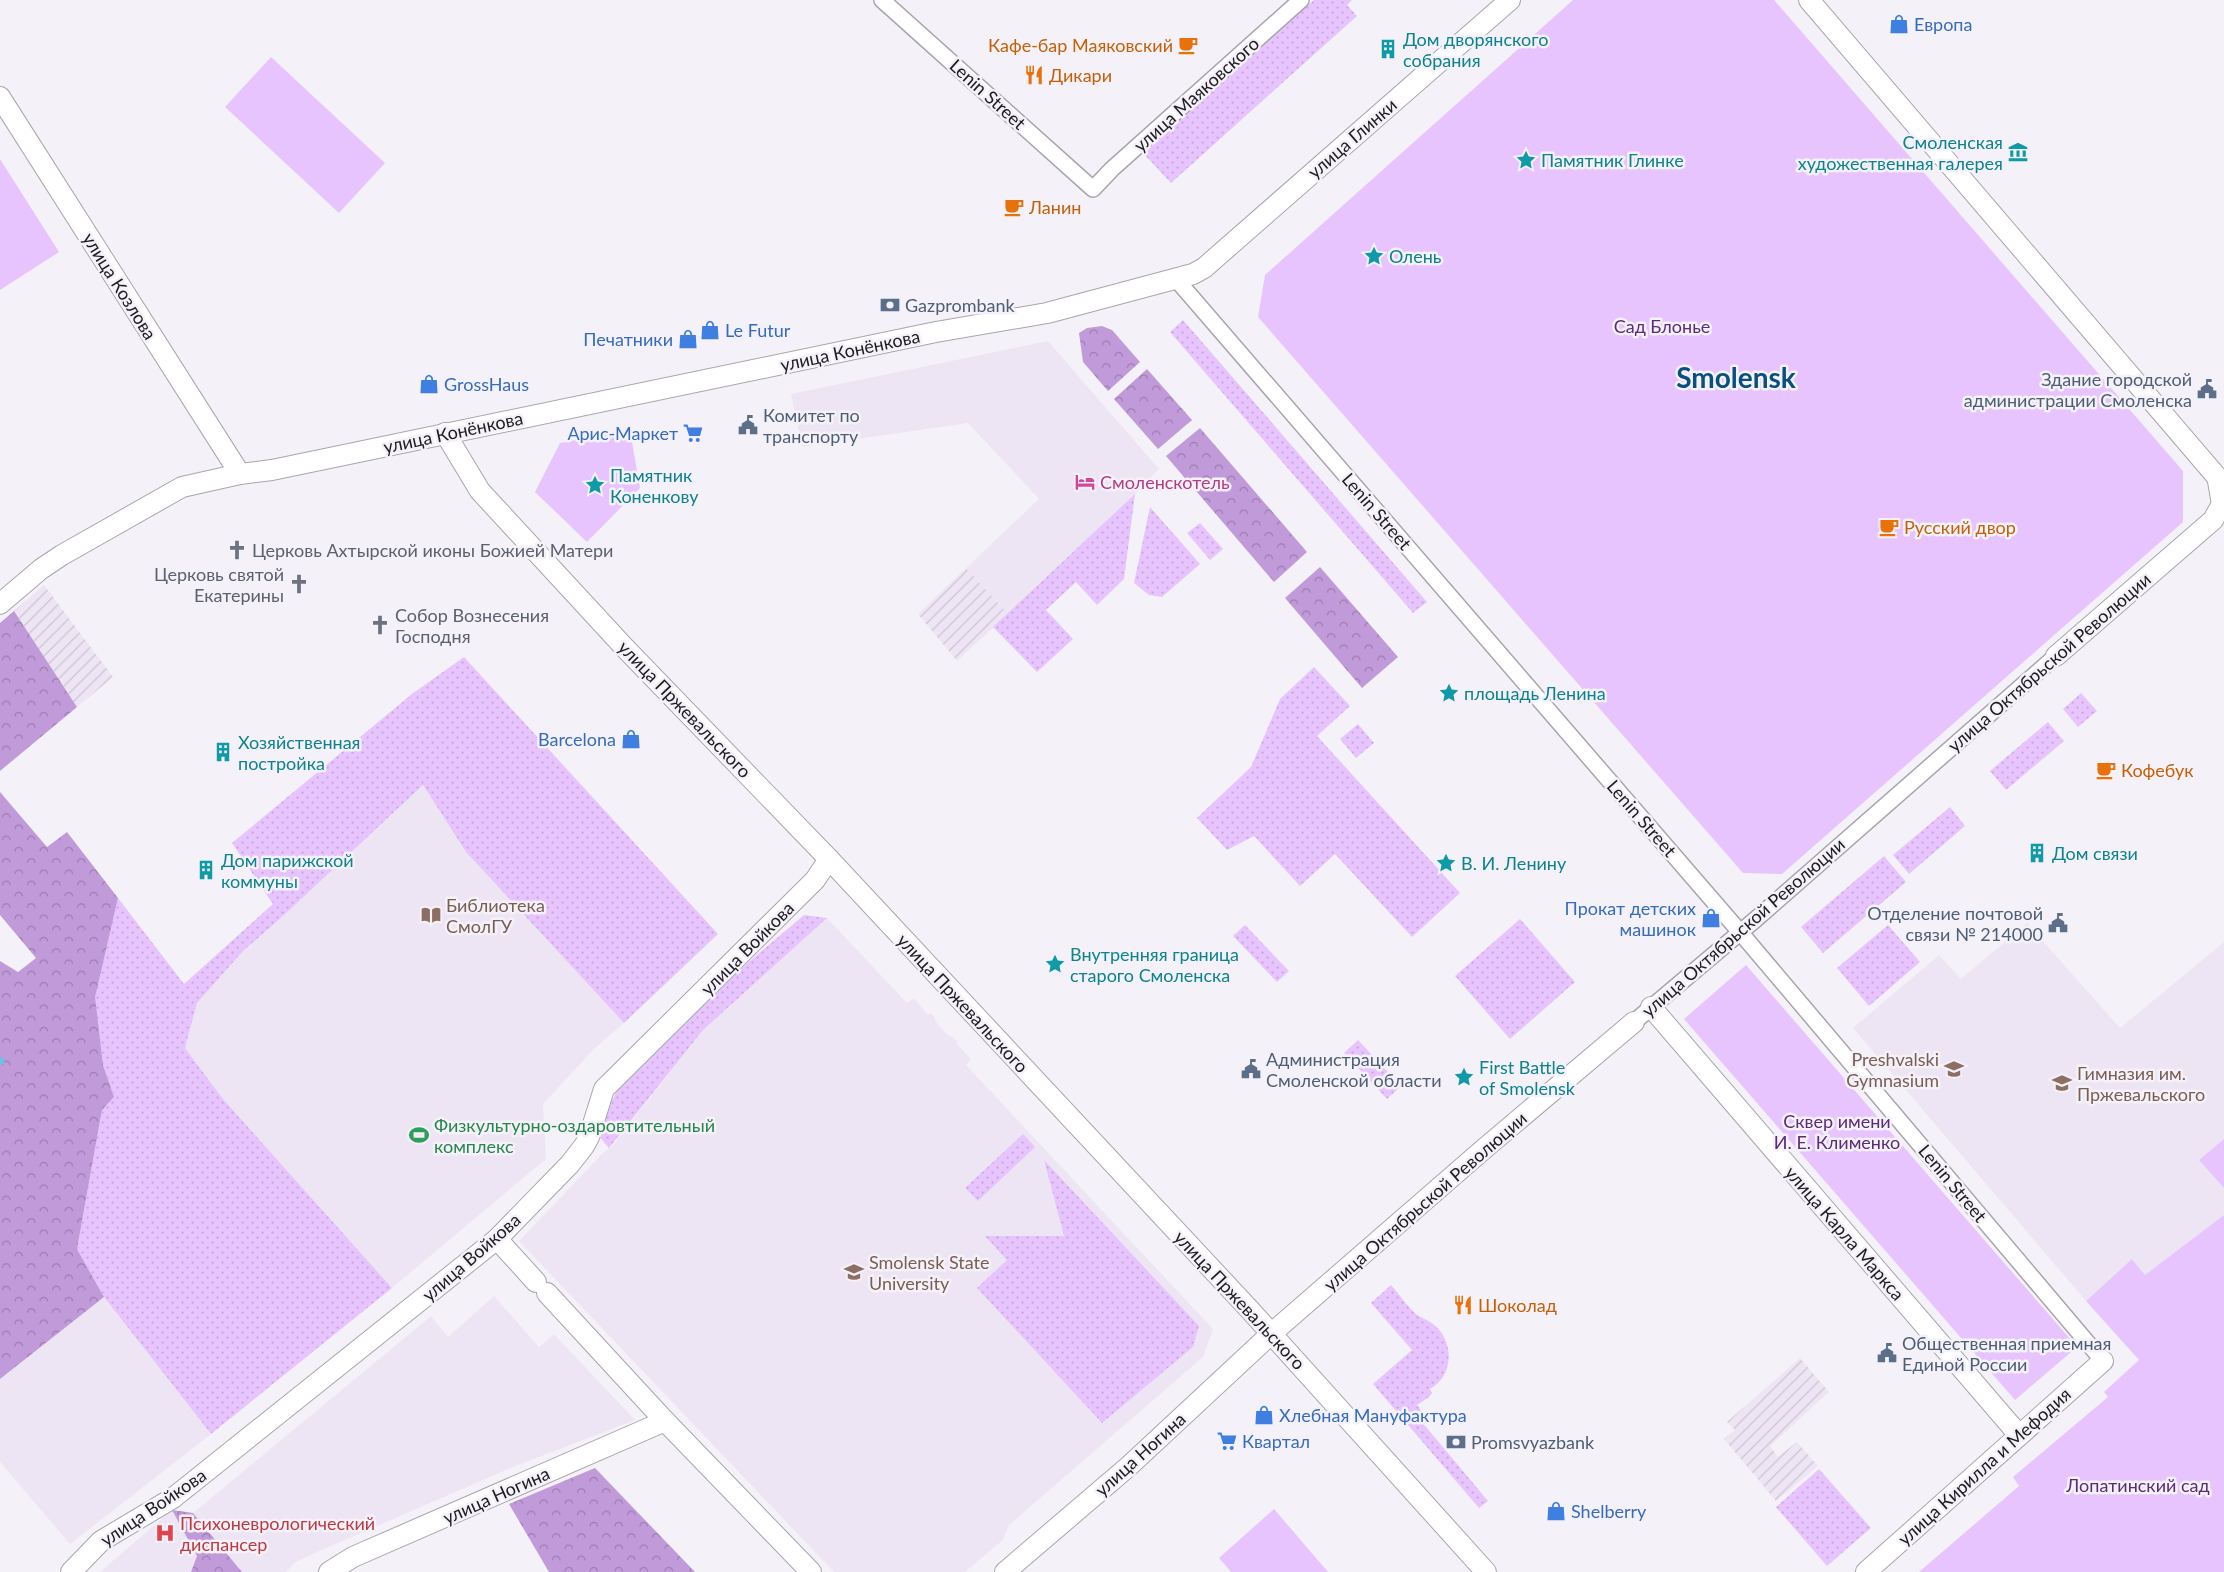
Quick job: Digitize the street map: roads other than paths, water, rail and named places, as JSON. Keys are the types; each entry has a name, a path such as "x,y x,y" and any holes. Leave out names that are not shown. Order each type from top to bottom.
{"street":[{"name":"Lenin Street","path":"882,0 1093,189"},
{"name":"улица Маяковского","path":"1093,189 1112,169 1301,0"},
{"name":"улица Глинки","path":"1184,276 1204,268 1510,0"},
{"path":"1810,0 2220,478 2222,493 2221,512"},
{"name":"улица Козлова","path":"0,97 240,474"},
{"name":"Lenin Street","path":"1184,276 2103,1361"},
{"name":"улица Конёнкова","path":"0,604 41,569 62,555 182,487 936,332 1047,313 1184,276"},
{"name":"улица Пржевальского","path":"445,433 480,492 625,648 829,859 1272,1333 1486,1572"},
{"name":"улица Октябрьской Революции","path":"1272,1333 1740,932 2221,512"},
{"name":"улица Войкова","path":"71,1572 101,1541 173,1498 497,1239 570,1164 584,1146 589,1137 604,1089 815,880 829,859"},
{"name":"улица Карла Маркса","path":"1651,1007 2019,1435"},
{"path":"497,1239 665,1421 811,1572"},
{"name":"улица Ногина","path":"1005,1572 1129,1466 1272,1333"},
{"name":"улица Кирилла и Мефодия","path":"1866,1572 2103,1361"},
{"name":"улица Ногина","path":"329,1572 354,1557 665,1421"}],"place":[{"name":"Европа","path":"1899,24"},
{"name":"Кафе-бар Маяковский","path":"1188,45"},
{"name":"Дом дворянского собрания","path":"1388,49"},
{"name":"Дикари","path":"1034,75"},
{"name":"Смоленская художественная галерея","path":"2018,152"},
{"name":"Памятник Глинке","path":"1526,160"},
{"name":"Ланин","path":"1014,207"},
{"name":"Олень","path":"1374,256"},
{"name":"Gazprombank","path":"890,305"},
{"name":"Le Futur","path":"710,330"},
{"name":"Печатники","path":"688,339"},
{"name":"GrossHaus","path":"429,384"},
{"name":"Здание городской администрации Смоленска","path":"2207,389"},
{"name":"Комитет по транспорту","path":"748,425"},
{"name":"Арис-Маркет","path":"693,433"},
{"name":"Смоленскотель","path":"1085,482"},
{"name":"Памятник Коненкову","path":"595,485"},
{"name":"Русский двор","path":"1889,527"},
{"name":"Церковь Ахтырской иконы Божией Матери","path":"237,550"},
{"name":"Церковь святой Екатерины","path":"299,584"},
{"name":"Собор Вознесения Господня","path":"380,625"},
{"name":"площадь Ленина","path":"1449,693"},
{"name":"Barcelona","path":"631,739"},
{"name":"Хозяйственная постройка","path":"223,752"},
{"name":"Кофебук","path":"2106,770"},
{"name":"Дом связи","path":"2037,853"},
{"name":"В. И. Ленину","path":"1446,863"},
{"name":"Дом парижской коммуны","path":"206,870"},
{"name":"Библиотека СмолГУ","path":"431,915"},
{"name":"Прокат детских машинок","path":"1711,918"},
{"name":"Отделение почтовой связи № 214000","path":"2058,923"},
{"name":"Внутренняя граница старого Смоленска","path":"1055,964"},
{"name":"Администрация Смоленской области","path":"1251,1069"},
{"name":"Preshvalski Gymnasium","path":"1954,1069"},
{"name":"First Battle of Smolensk","path":"1464,1077"},
{"name":"Гимназия им. Пржевальского","path":"2062,1083"},
{"name":"Физкультурно-оздаровтительный комплекс","path":"419,1135"},
{"name":"Smolensk State University","path":"854,1272"},
{"name":"Шоколад","path":"1463,1305"},
{"name":"Общественная приемная Единой России","path":"1887,1353"},
{"name":"Хлебная Мануфактура","path":"1264,1415"},
{"name":"Квартал","path":"1227,1441"},
{"name":"Promsvyazbank","path":"1456,1442"},
{"name":"Shelberry","path":"1556,1511"},
{"name":"Психоневрологический диспансер","path":"165,1533"}],"district":[{"name":"Smolensk","path":"1736,377"}],"park label":[{"name":"Сад Блонье","path":"1662,326"},
{"name":"Сквер имени И. Е. Клименко","path":"1837,1131"},
{"name":"Лопатинский сад","path":"2138,1485"}]}
